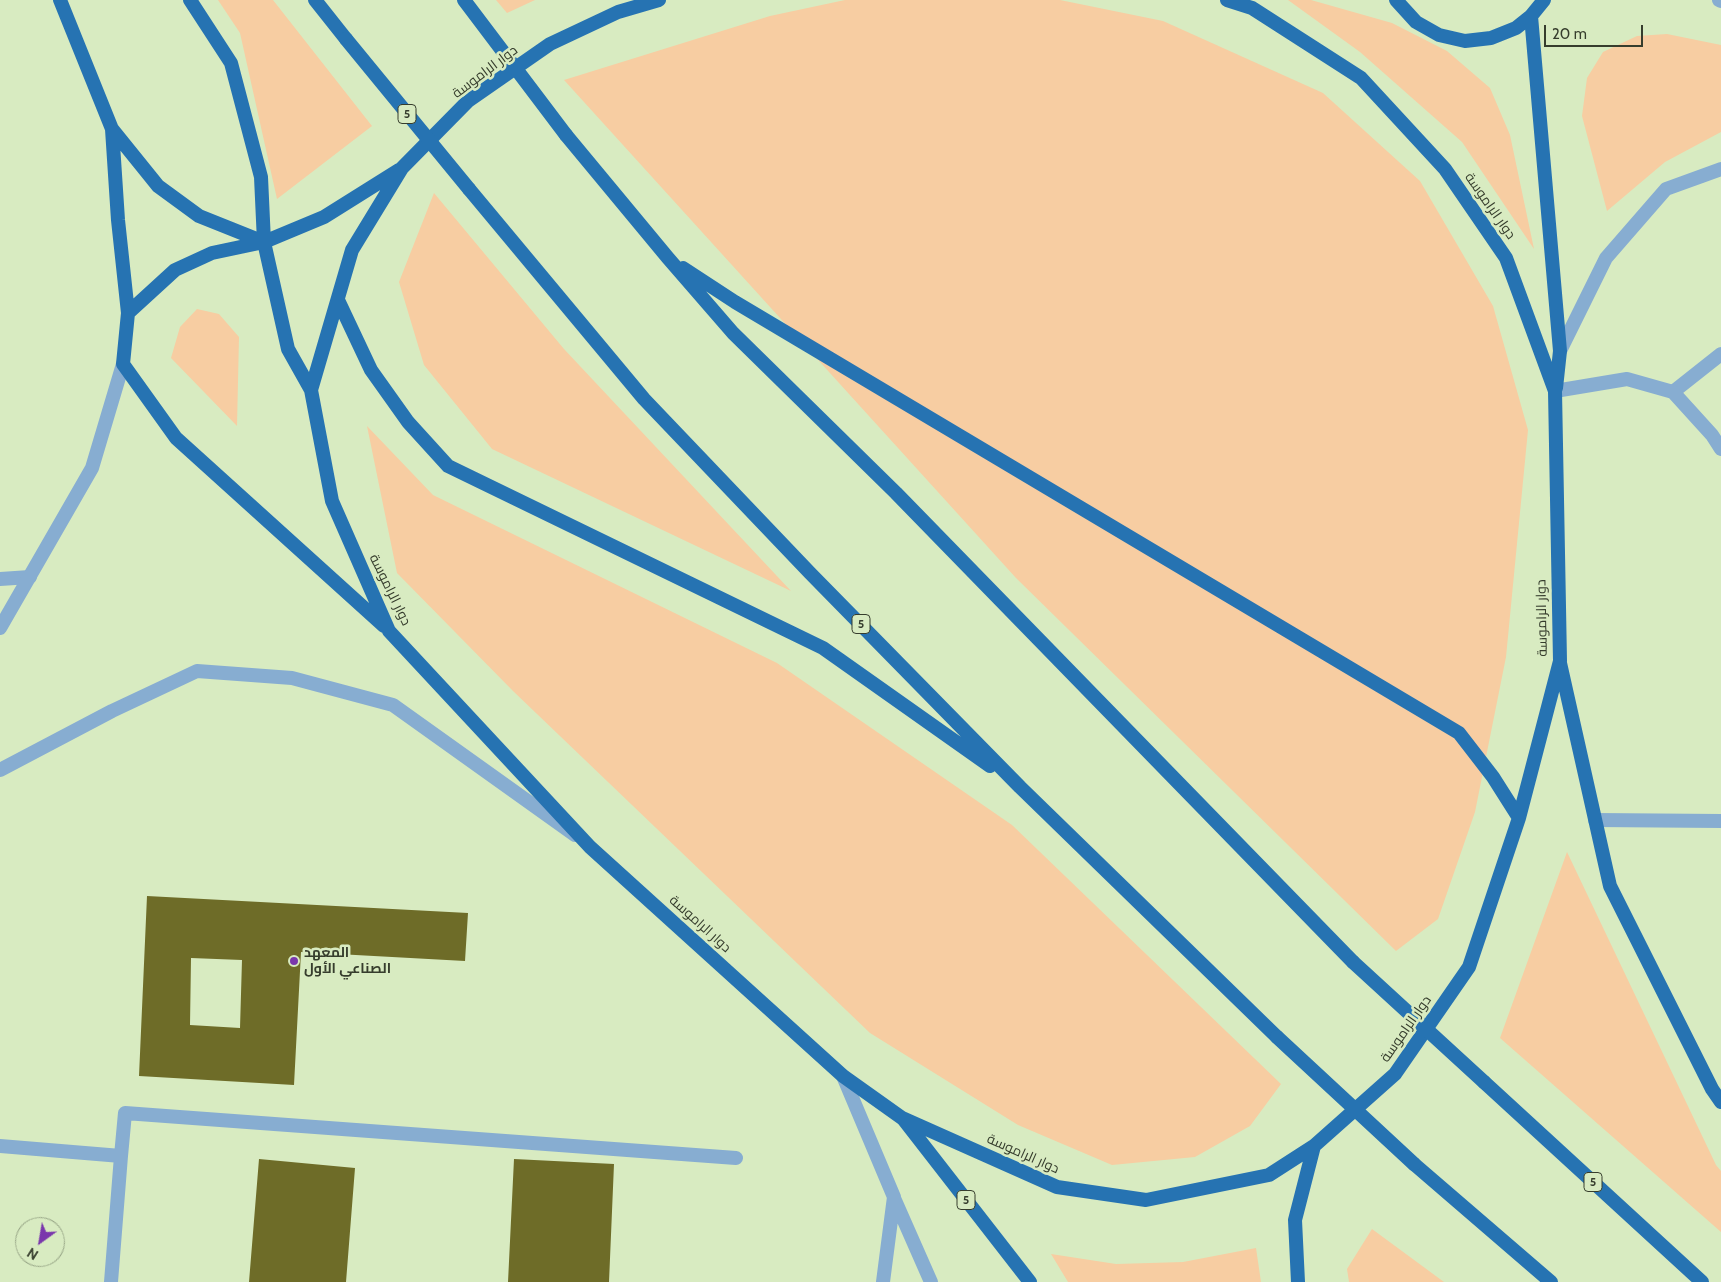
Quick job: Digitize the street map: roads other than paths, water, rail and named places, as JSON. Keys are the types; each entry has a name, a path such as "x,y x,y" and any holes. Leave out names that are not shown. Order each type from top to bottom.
{"highway":[{"path":"60,0 112,129 158,186 199,216 264,242"},
{"path":"190,0 231,63 261,177 264,242 288,349 311,390"},
{"name":"5","path":"315,0 644,399 804,566 1020,787 1277,1037 1414,1164 1551,1282"},
{"name":"5","path":"464,0 566,135 733,333 896,493 1353,962 1702,1282"},
{"name":"دوار الراموسة","path":"659,0 618,12 550,44 468,101 402,168 352,250 311,390 332,501 389,631 590,846 843,1076 902,1118 1057,1187 1146,1200 1269,1175 1314,1146 1395,1074 1469,967 1519,818 1560,661 1555,391 1506,258 1445,168 1361,78 1252,8 1227,0"},
{"path":"1396,0 1416,22 1439,35 1465,41 1492,38 1516,28 1531,16 1544,0"},
{"path":"1531,16 1560,351 1555,391"},
{"path":"112,129 118,220 128,313 123,364 176,438 389,631"},
{"path":"128,313 175,270 212,253 264,242 324,217 402,168"},
{"path":"668,258 735,302 1459,733 1493,777 1519,818"},
{"path":"338,300 371,370 408,422 448,466 823,648 1020,787"},
{"path":"1560,661 1610,886 1712,1088 1721,1102"},
{"name":"5","path":"902,1118 1030,1282"},
{"path":"1298,1282 1295,1220 1314,1146"}],"street":[{"path":"1560,351 1606,258 1666,189 1721,168"},
{"path":"1673,392 1721,354"},
{"path":"0,628 92,468 123,364"},
{"path":"1555,391 1627,379 1673,392 1712,435 1721,449"},
{"path":"0,579 30,578"},
{"path":"0,770 112,711 197,671 292,678 393,705 590,846"},
{"path":"1595,820 1721,821"},
{"path":"843,1076 931,1282"},
{"path":"111,1282 125,1113 736,1158"},
{"path":"0,1146 121,1156"},
{"path":"884,1282 894,1197"}],"place":[{"name":"المعهد الصناعي الأول","path":"294,961"}]}
